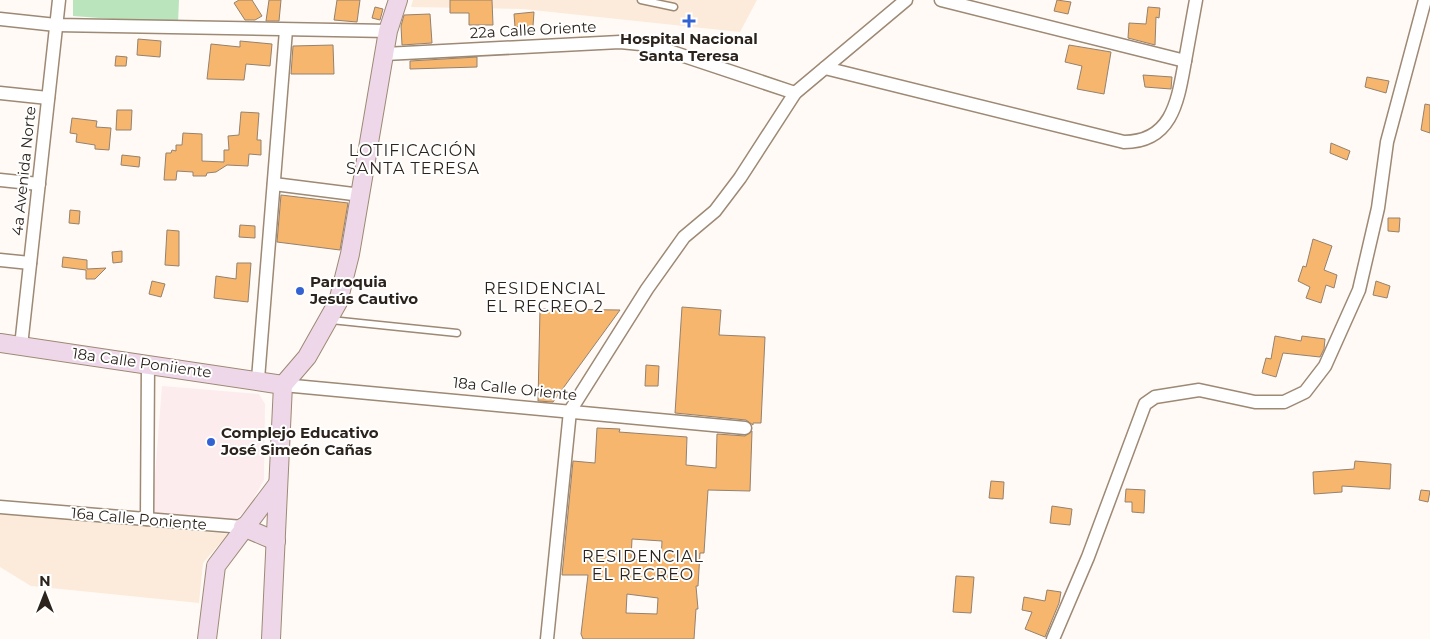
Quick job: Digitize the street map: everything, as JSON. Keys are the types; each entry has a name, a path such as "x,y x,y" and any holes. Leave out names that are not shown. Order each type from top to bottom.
{"street":[{"name":"4a Avenida Norte","path":"21,346 59,0"},
{"path":"271,639 283,384 307,357 338,302 361,195 388,31 398,0"},
{"path":"547,639 570,411 647,289 684,236 715,211 740,178 795,93 906,0"},
{"path":"941,0 1185,61"},
{"path":"825,68 1129,142 1145,140 1154,134 1171,116 1177,104 1196,0"},
{"path":"1053,639 1092,548 1144,404 1155,397 1199,390 1255,402 1284,402 1306,392 1325,366 1359,290 1378,208 1388,142 1425,0"},
{"path":"0,19 56,25 388,31"},
{"path":"258,379 286,30"},
{"name":"22a Calle Oriente","path":"385,54 620,42 651,45 795,93"},
{"path":"0,93 48,98"},
{"path":"0,180 39,184"},
{"path":"274,184 361,195"},
{"path":"0,260 30,263"},
{"name":"18a Calle Poniiente","path":"0,344 283,384"},
{"path":"147,519 148,364"},
{"name":"18a Calle Oriente","path":"283,384 745,428"},
{"path":"207,639 216,566 277,485"},
{"name":"16a Calle Poniente","path":"0,508 244,527 276,541"}],"lane":[{"path":"641,0 674,7"},
{"path":"330,319 458,333"}],"shaded area":[{"name":"Hospital Nacional Santa Teresa","path":"413,0 757,0 740,32 523,9 411,7"},
{"name":"Complejo Educativo José Simeón Cañas","path":"162,386 259,394 265,404 264,480 249,507 234,521 152,514"},
{"path":"0,510 228,534 203,563 199,603 31,586 0,567"}],"green space":[{"path":"73,0 179,0 178,24 73,16"}],"building":[{"path":"239,0 252,0 262,16 255,20 245,20 234,3"},
{"path":"269,0 281,0 279,21 266,21"},
{"path":"337,0 360,0 357,22 334,20"},
{"path":"450,0 492,0 493,25 469,25 469,13 450,13"},
{"path":"1057,0 1071,2 1068,14 1054,11"},
{"path":"375,7 383,9 380,20 372,18"},
{"path":"1148,7 1160,8 1159,18 1156,17 1155,45 1128,38 1129,23 1146,24"},
{"path":"534,12 533,26 515,27 514,14"},
{"path":"430,14 432,43 402,45 401,26 404,15"},
{"path":"138,39 161,41 160,57 137,55"},
{"path":"240,41 272,44 270,66 246,64 244,80 207,79 211,44 240,47"},
{"path":"333,45 334,74 291,74 293,46"},
{"path":"1069,45 1111,52 1104,94 1077,89 1082,66 1065,62"},
{"path":"116,56 127,57 126,66 115,66"},
{"path":"477,57 477,67 410,69 410,61"},
{"path":"1143,75 1172,77 1171,89 1145,87"},
{"path":"1367,77 1389,81 1386,93 1365,87"},
{"path":"1425,104 1430,105 1430,133 1421,130"},
{"path":"117,110 132,110 131,130 116,130"},
{"path":"241,112 259,113 257,140 261,140 261,155 249,154 248,166 227,165 216,172 207,173 206,176 193,176 193,172 177,171 176,180 164,180 166,153 171,153 172,150 176,151 176,145 182,145 183,133 202,134 202,161 224,162 224,150 229,150 228,136 239,135"},
{"path":"72,118 97,121 96,127 111,128 109,150 95,149 95,145 76,142 77,134 70,133"},
{"path":"1331,143 1350,151 1347,160 1330,153"},
{"path":"122,155 140,157 139,167 121,165"},
{"path":"281,195 348,203 340,250 277,242"},
{"path":"70,210 80,211 79,224 69,223"},
{"path":"1388,218 1400,218 1399,232 1388,231"},
{"path":"240,225 255,226 255,238 239,237"},
{"path":"167,230 179,231 179,266 165,265"},
{"path":"1313,239 1332,246 1324,270 1337,275 1334,288 1326,285 1321,303 1306,298 1310,287 1298,281 1303,266 1306,267"},
{"path":"122,251 122,262 113,263 112,252"},
{"path":"63,257 87,260 87,269 106,268 95,279 86,279 86,270 62,267"},
{"path":"237,263 251,263 248,302 214,298 216,276 236,279"},
{"path":"152,281 165,284 161,297 149,294"},
{"path":"1376,281 1390,286 1387,298 1373,295"},
{"path":"682,307 721,310 719,335 765,337 761,423 753,423 753,425 746,420 675,413"},
{"path":"540,309 620,310 553,402 538,401"},
{"path":"1275,336 1301,341 1302,336 1325,339 1324,349 1320,357 1283,353 1276,377 1262,373 1266,358 1271,359"},
{"path":"646,365 659,366 658,386 645,386"},
{"path":"597,428 620,429 619,432 687,437 686,465 716,468 717,434 745,436 752,431 750,491 708,490 704,553 700,553 698,586 696,586 698,609 696,609 694,639 583,639 581,634 588,575 562,575 573,461 595,463","holes":["632,539 662,541 661,561 631,559","627,594 658,598 657,614 626,613"]},
{"path":"1355,461 1391,464 1390,489 1342,486 1342,492 1314,494 1313,472 1354,469"},
{"path":"991,481 1004,482 1003,499 989,498"},
{"path":"1126,489 1145,490 1144,513 1132,512 1132,502 1125,502"},
{"path":"1421,490 1430,491 1428,502 1419,500"},
{"path":"1052,506 1072,509 1070,525 1050,523"},
{"path":"956,576 974,577 971,613 953,612"},
{"path":"1047,590 1061,592 1059,603 1045,637 1025,629 1032,612 1022,610 1024,597 1045,601"}],"place":[{"name":"Hospital Nacional Santa Teresa","path":"689,21"},
{"name":"Parroquia Jesús Cautivo","path":"300,291"},
{"name":"Complejo Educativo José Simeón Cañas","path":"211,442"}],"district":[{"name":"LOTIFICACIÓN SANTA TERESA","path":"413,159"},
{"name":"RESIDENCIAL EL RECREO 2","path":"545,297"},
{"name":"RESIDENCIAL EL RECREO","path":"643,565"}]}
